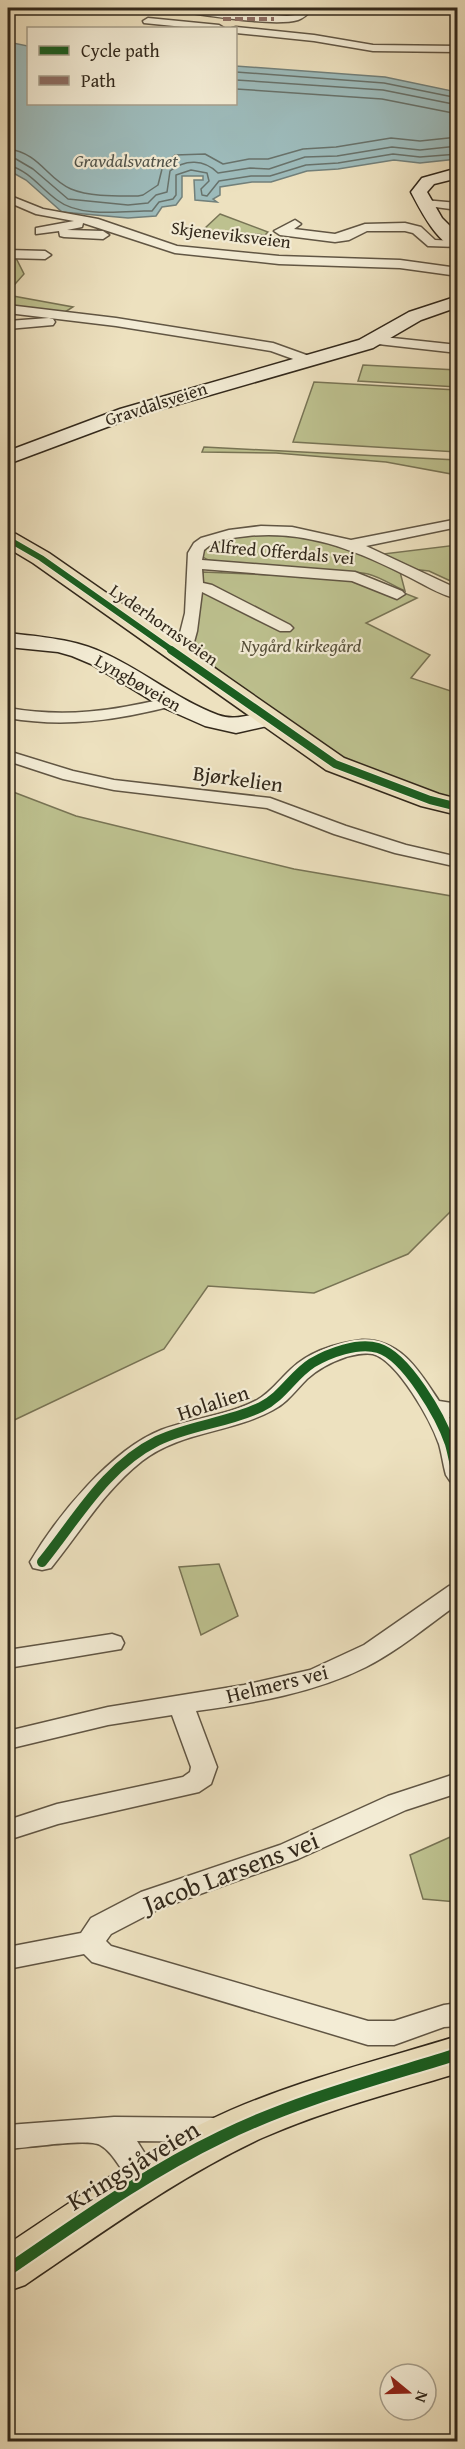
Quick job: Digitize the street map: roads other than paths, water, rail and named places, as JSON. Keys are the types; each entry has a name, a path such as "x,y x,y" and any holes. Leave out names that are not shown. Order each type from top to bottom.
{"main road":[{"path":"457,244 435,221 419,192 423,185 436,177 458,173"},
{"name":"Gravdalsveien","path":"8,458 127,413 374,340 415,316 458,301"},
{"name":"Lyderhornsveien","path":"8,528 41,558"},
{"name":"Lyderhornsveien","path":"8,539 41,558 268,719"},
{"name":"Lyngbøveien","path":"8,640 60,645 80,651 99,659 170,702 224,724 249,724 268,719"},
{"path":"268,719 335,764 430,800 458,807"},
{"name":"Kringsjåveien","path":"8,2270 146,2179 235,2130 274,2114 458,2054"}],"street":[{"path":"177,8 274,19"},
{"path":"148,21 221,24 298,17 308,9 306,8"},
{"path":"237,30 314,38 367,48 458,49"},
{"name":"Skjeneviksveien","path":"8,198 40,212 99,222 151,241 193,251 325,262 400,264 458,272"},
{"path":"424,203 458,207"},
{"path":"40,231 99,222"},
{"path":"295,224 280,231 311,237 340,238 365,228 405,227 417,230 432,243 457,244"},
{"path":"64,233 151,241"},
{"path":"325,262 340,238"},
{"path":"8,254 45,255"},
{"path":"8,309 85,317 273,347 307,360"},
{"path":"8,326 85,317"},
{"path":"374,340 458,349"},
{"name":"Alfred Offerdals vei","path":"354,544 458,523"},
{"name":"Alfred Offerdals vei","path":"182,657 189,639 195,586 195,552 199,546 223,535 244,531 293,531 317,534 354,544 458,595"},
{"name":"Alfred Offerdals vei","path":"196,564 355,577 397,594"},
{"path":"195,586 207,588 285,628"},
{"path":"8,713 45,719 77,720 124,715 170,702"},
{"name":"Bjørkelien","path":"8,756 69,775 114,785 270,803 340,830 401,849 458,862"},
{"name":"Holalien","path":"42,1562 78,1513 136,1455 156,1442 177,1433 250,1412 267,1404 301,1370 329,1356 365,1347 379,1348 392,1354 411,1376 454,1438 458,1475"},
{"path":"430,1406 458,1412"},
{"name":"Helmers vei","path":"8,1740 94,1718 267,1690 300,1682 343,1667 374,1650 458,1592"},
{"path":"8,1659 112,1643"},
{"path":"8,1830 57,1814 190,1785 202,1777 204,1767 182,1704"},
{"name":"Jacob Larsens vei","path":"90,1942 100,1926 152,1900 289,1852 397,1803 458,1783"},
{"path":"8,1958 90,1942 102,1954 368,2033 394,2033 444,2016 458,2014"},
{"path":"8,2137 74,2131 172,2128 235,2130"},
{"path":"100,2131 122,2142 146,2179"}],"water":[{"name":"Gravdalsvatnet","path":"8,42 27,46 27,105 237,105 237,66 385,77 457,92 457,159 420,163 394,160 338,169 307,171 271,182 252,182 220,187 220,195 213,199 217,202 195,200 194,180 203,180 203,176 182,176 182,197 176,205 162,207 156,216 128,218 62,212 26,180 8,170"}],"park label":[{"name":"Nygård kirkegård","path":"301,646"}]}
